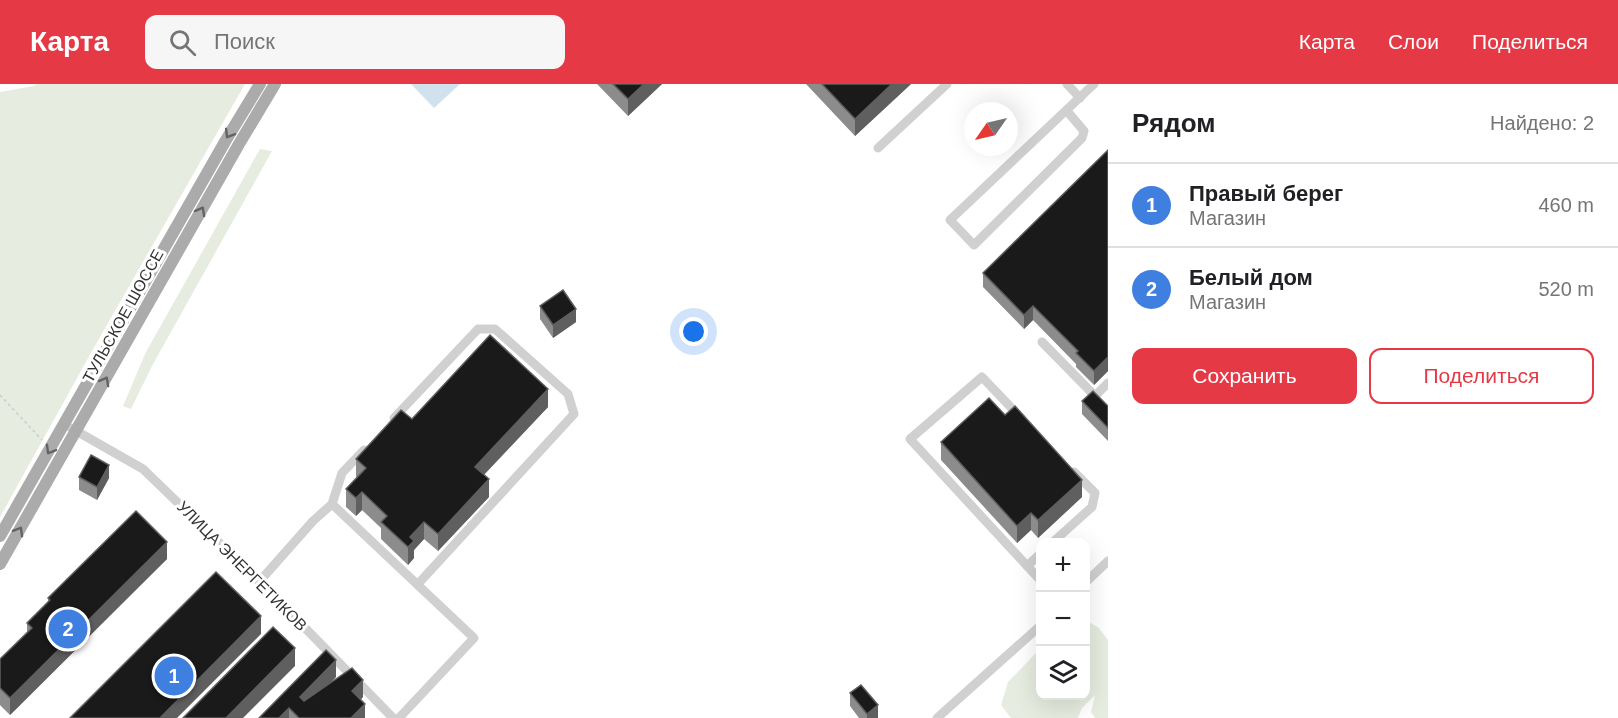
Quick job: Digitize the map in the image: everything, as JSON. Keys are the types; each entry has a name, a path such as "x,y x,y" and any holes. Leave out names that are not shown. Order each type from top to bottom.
{"main road":[{"name":"ТУЛЬСКОЕ ШОССЕ","path":"0,536 260,84"},
{"name":"ТУЛЬСКОЕ ШОССЕ","path":"0,564 275,84"}],"street":[{"path":"878,147 946,84"},
{"path":"1067,84 1080,98"},
{"path":"1067,111 1084,131 1082,138 974,245 950,220 1094,84"},
{"path":"390,422 478,329 495,329 568,394 574,414 418,584"},
{"path":"1042,342 1095,396 1106,388"},
{"path":"1030,427 982,377 910,439 1036,575"},
{"name":"УЛИЦА ЭНЕРГЕТИКОВ","path":"64,424 143,469 393,717"},
{"path":"259,582 313,521 332,504 342,473 374,439"},
{"path":"1058,538 1092,507 1095,493 1070,468"},
{"path":"332,504 474,638 393,717"},
{"path":"1027,566 1036,558"},
{"path":"1090,578 1108,561"},
{"path":"937,718 1036,630"}],"path":[{"path":"0,395 50,449"}],"shaded area":[{"path":"37,84 245,84 0,517 0,92"},
{"path":"260,149 272,151 152,366 131,409 123,406 146,352"},
{"path":"1090,622 1099,628 1108,640 1108,718 1095,718 1091,712 1095,695 1090,700"},
{"path":"1035,654 1036,700 1090,700 1082,708 1078,718 1011,718 1001,705 1008,682"}],"water":[{"path":"411,84 460,84 434,108"}],"building":[{"path":"613,84 644,84 628,99"},
{"path":"822,84 892,84 855,119"},
{"path":"1108,150 1108,357 1094,371 1076,353 1078,351 1033,306 1024,315 983,273"},
{"path":"563,290 576,309 553,325 540,306"},
{"path":"490,335 548,389 475,467 489,479 438,534 424,522 410,537 414,541 408,547 381,522 387,516 362,492 356,498 346,489 366,468 356,459 401,410 412,419"},
{"path":"1093,391 1108,406 1108,428 1082,401"},
{"path":"989,398 1005,415 1015,406 1082,480 1038,520 1031,513 1017,526 941,442"},
{"path":"91,455 109,465 97,487 79,477"},
{"path":"136,511 167,542 10,698 0,688 0,659 32,628 27,623 50,600 48,598"},
{"path":"216,572 261,616 160,718 70,718"},
{"path":"273,627 295,648 226,718 183,718"},
{"path":"326,650 336,660 300,697 304,701 352,668 363,680 352,691 365,704 351,718 299,718 289,708 279,718 259,718"},
{"path":"861,685 878,705 867,714 850,693"}],"place":[{"name":"Белый дом","path":"68,629"},
{"name":"Правый берег","path":"174,676"}]}
